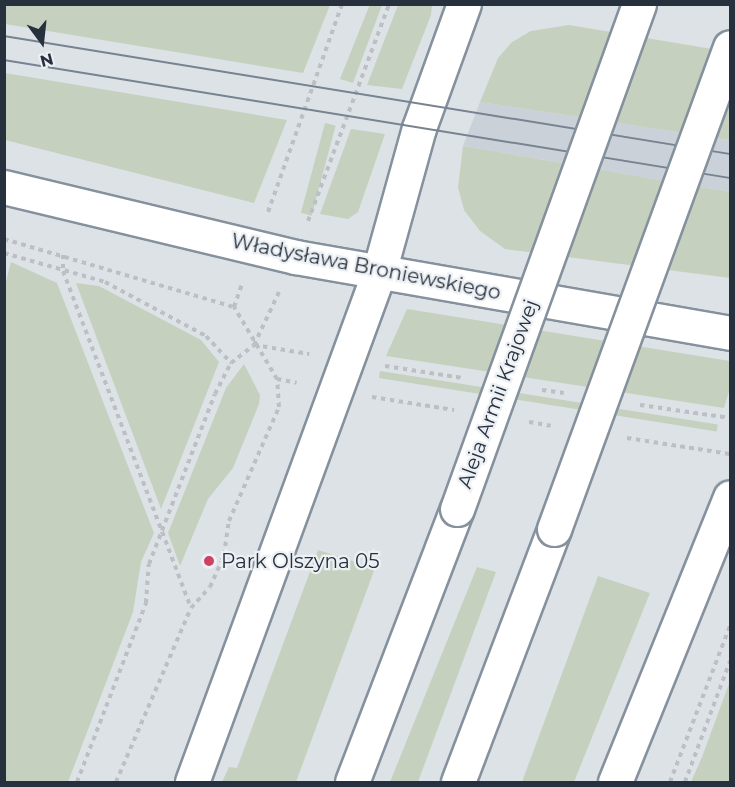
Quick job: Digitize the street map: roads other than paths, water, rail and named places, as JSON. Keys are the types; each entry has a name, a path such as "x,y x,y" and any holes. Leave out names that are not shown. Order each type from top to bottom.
{"main road":[{"path":"192,783 379,272 419,128 464,4"},
{"name":"Aleja Armii Krajowej","path":"352,783 457,509 639,4"},
{"path":"458,783 554,529 730,47"},
{"name":"Władysława Broniewskiego","path":"4,187 296,257 730,333"},
{"path":"615,783 730,497"}],"tram line":[{"path":"4,36 730,154"},
{"path":"4,60 730,178"}],"place":[{"name":"Park Olszyna 05","path":"209,561"}]}
